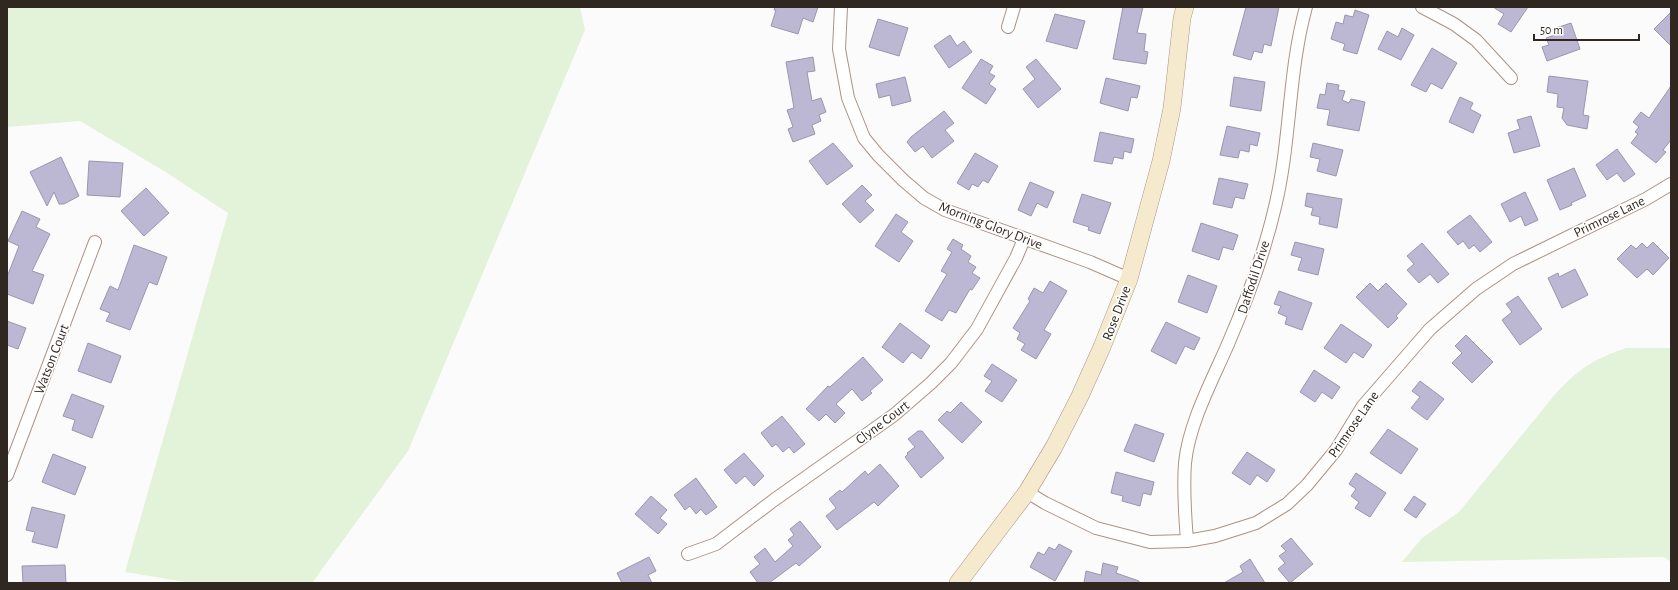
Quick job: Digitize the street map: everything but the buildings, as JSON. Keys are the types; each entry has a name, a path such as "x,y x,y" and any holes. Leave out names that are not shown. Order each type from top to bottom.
{"main road":[{"name":"Rose Drive","path":"958,583 981,556 1027,492 1054,447 1080,396 1102,347 1129,279 1161,161 1172,108 1184,7"}],"street":[{"name":"Morning Glory Drive","path":"841,7 839,49 848,98 864,138 902,180 924,198 945,210 1090,262 1129,279"},
{"path":"1008,27 1014,7"},
{"name":"Daffodil Drive","path":"1187,541 1184,494 1185,462 1192,432 1202,404 1241,314 1275,207 1284,159 1295,61 1306,7"},
{"path":"1422,7 1454,24 1476,40 1510,78"},
{"name":"Primrose Lane","path":"1027,492 1045,503 1096,528 1150,542 1187,541 1215,536 1256,522 1287,504 1307,485 1336,450 1363,406 1430,329 1476,289 1513,264 1669,188"},
{"name":"Clyne Court","path":"688,554 716,544 774,500 894,415 931,383 951,363 977,329 1016,258 1024,239"},
{"name":"Watson Court","path":"7,475 95,242"}],"green space":[{"path":"7,7 580,7 585,30 408,451 312,583 192,583 125,572 228,213 164,171 80,121 7,127"},
{"path":"1626,348 1671,348 1671,562 1664,557 1402,562 1422,538 1459,512 1565,384 1581,370 1596,360"}]}
